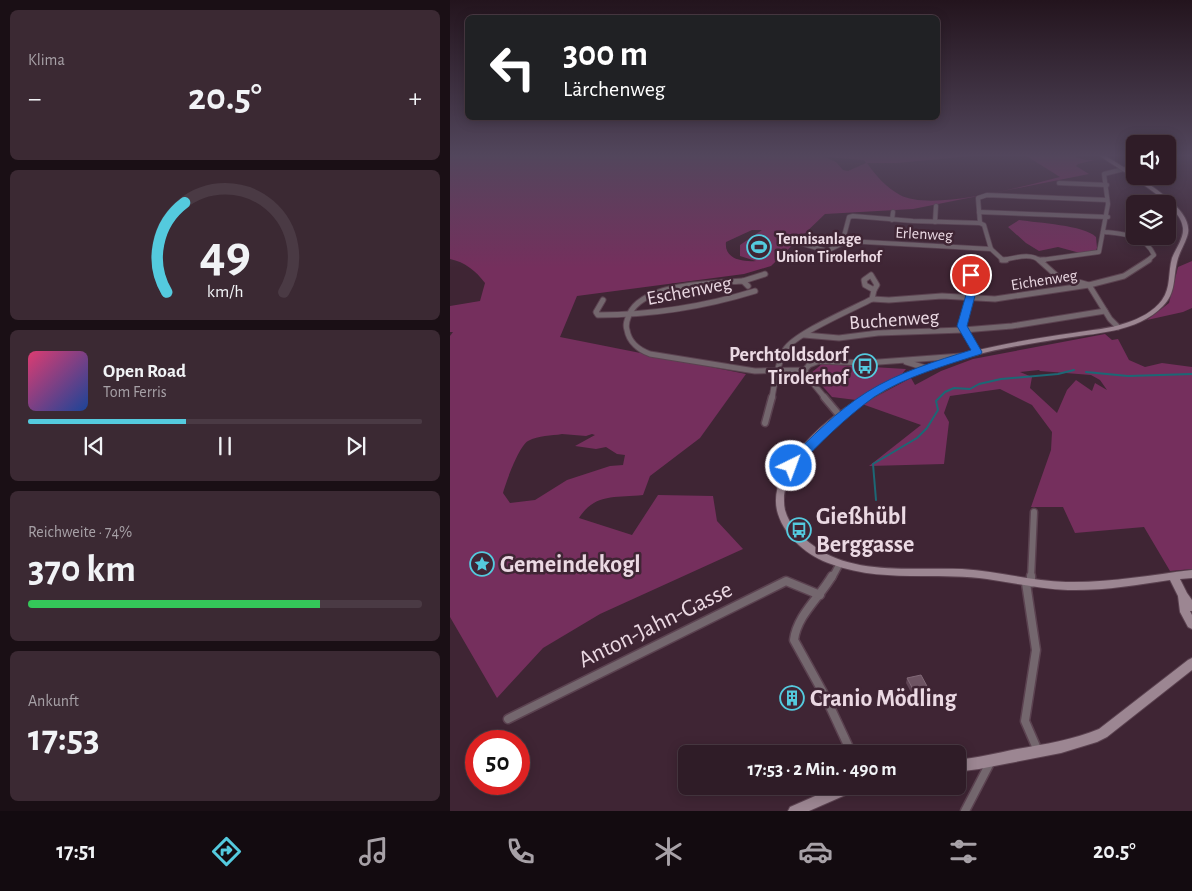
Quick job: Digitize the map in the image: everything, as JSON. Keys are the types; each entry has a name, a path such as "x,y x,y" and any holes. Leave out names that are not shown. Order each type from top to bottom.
{"main road":[{"path":"1155,193 1178,212 1186,227 1186,232 1174,260 1171,288 1164,302 1145,317 1118,327 961,356 926,368 872,394 840,416 791,466 781,489 779,500 786,526 806,547 839,565 869,570 965,573 1029,583 1092,585 1192,574"},
{"path":"1173,576 1183,596 1192,607"},
{"path":"1183,596 1186,612 1192,624"},
{"path":"966,765 990,763 1086,741 1103,733 1192,663"},
{"path":"794,811 832,795"}],"street":[{"path":"847,241 844,236 850,215 892,220 980,223 984,225 992,248 1003,260 1028,256 1041,260 1099,252 1108,217 1106,193"},
{"path":"980,223 978,198 983,196 1106,200"},
{"path":"934,222 936,206"},
{"path":"892,220 893,212"},
{"path":"979,212 1108,217"},
{"name":"Eichenweg","path":"872,299 889,300 942,296 994,299 1089,285 1124,276 1154,255 1152,250 1140,239 1105,232"},
{"name":"Erlenweg","path":"783,238 827,251 847,241 992,248"},
{"path":"1041,260 1057,276 1089,285 1118,327"},
{"path":"966,266 971,275 968,278 972,288 963,330 977,352"},
{"path":"955,267 960,276 968,278"},
{"path":"766,274 743,281 689,285 664,290 642,301 628,315 626,326 629,338 644,352 741,369 806,370"},
{"path":"743,281 748,286"},
{"path":"764,423 771,406 776,371 786,348 797,338 872,299 874,290"},
{"name":"Eschenweg","path":"603,300 596,314 628,315 684,310 755,291"},
{"name":"Buchenweg","path":"804,335 839,338 878,333 1012,326 1105,310"},
{"path":"840,416 807,376 806,370 809,365 819,361 904,362 961,356"},
{"path":"904,362 926,368"},
{"path":"1034,512 1029,583 1036,650 1025,721 1028,732 1038,751"},
{"path":"839,565 820,595 801,618 794,640 826,698 848,745"},
{"name":"Anton-Jahn-Gasse","path":"508,719 786,580 820,595"},
{"path":"965,811 990,763"}],"shaded area":[{"path":"450,193 896,193 915,199 934,201 977,196 913,209 825,214 771,266 744,274 577,296 560,337 746,374 700,438 650,476 643,495 606,498 592,504 579,518 632,535 658,495 713,496 717,521 743,549 600,614 543,648 497,698 450,617 450,336 453,332 450,332 450,306 480,301 485,283 470,268 461,262 450,259","holes":["752,230 762,230 740,245 740,256 756,261 745,261 731,256 726,248 726,242","562,434 595,435 575,446 596,449 606,447 617,454 625,455 623,465 610,466 567,480 535,500 510,503 503,493 513,465 524,444 545,436"]},
{"path":"1019,220 1082,230 1096,237 1097,248 1095,252 1080,253 1058,247 1039,251 1026,243 1008,227"},
{"path":"1192,261 1192,308 1183,312 1147,320 1169,303 1178,267"},
{"path":"1105,334 1112,340 1118,339 1129,360 1145,367 1162,363 1192,367 1192,569 1170,571 1144,527 1075,533 1063,507 1031,507 1051,450 1052,432 1032,405 1000,389 950,396 944,413 949,422 944,464 869,466 921,425 862,404 911,378 915,385 941,371 973,359","holes":["1040,371 1091,375 1100,380 1107,390 1095,383 1092,391 1076,380 1067,390 1057,413 1030,388 1032,377 1020,372"]},
{"path":"822,364 906,369 902,374 856,400 832,397 811,373"}],"building":[{"path":"921,675 928,688 915,693 907,678"},
{"path":"792,685 801,694 791,702 782,693"}],"waterway":[{"path":"876,500 873,464 917,438 927,428 938,410 936,401 945,392 954,388 970,389 979,384 1001,379 1058,374 1074,370"},
{"path":"1086,372 1128,376 1192,374"}],"place":[{"name":"Tennisanlage Union Tirolerhof","path":"759,247"},
{"name":"Perchtoldsdorf Tirolerhof","path":"865,366"},
{"name":"Gießhübl Berggasse","path":"799,530"},
{"name":"Gemeindekogl","path":"482,564"},
{"name":"Cranio Mödling","path":"792,698"}],"route":[{"path":"791,466 840,416 872,394 926,368 977,352 962,326 972,288 968,278 971,275"}]}
